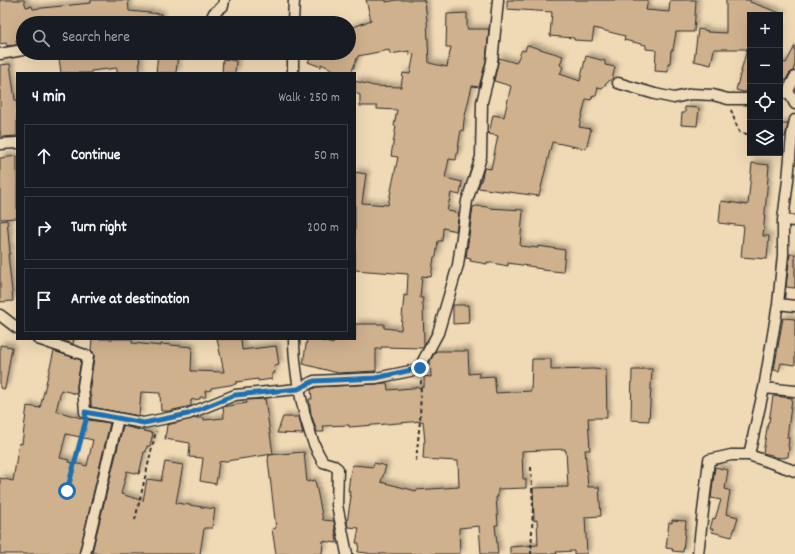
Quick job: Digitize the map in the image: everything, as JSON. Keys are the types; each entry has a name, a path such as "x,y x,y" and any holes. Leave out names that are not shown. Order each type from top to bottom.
{"street":[{"path":"212,16 223,6 224,0"},
{"path":"293,16 294,0"},
{"path":"41,340 88,356 83,386 85,412 144,423 188,414 235,395 298,389 314,381 376,378 420,368 438,333 458,265 467,201 481,157 482,102 492,62 498,0"},
{"path":"0,54 16,51"},
{"path":"293,60 293,72"},
{"path":"795,78 784,93 795,104"},
{"path":"618,83 674,98 691,94 713,95 728,99 747,99"},
{"path":"749,455 764,388 778,304 783,255 782,220 795,120"},
{"path":"0,144 16,143"},
{"path":"782,220 795,221"},
{"path":"778,304 795,306"},
{"path":"0,315 16,327"},
{"path":"294,340 294,359 298,389 312,441 323,462 333,465 338,469 337,505 347,554"},
{"path":"764,388 795,391"},
{"path":"85,554 118,418"},
{"path":"698,554 709,460 731,455 749,455 795,471"}],"path":[{"path":"728,99 739,132 747,134"},
{"path":"416,461 420,422 420,368"},
{"path":"67,491 86,420 85,412"},
{"path":"135,520 158,420"},
{"path":"531,467 533,507 531,554"}],"building":[{"path":"0,0 24,0 26,7 32,6 33,9 91,3 91,0 128,0 129,11 161,14 161,16 16,16 16,45 7,46 6,43 0,44"},
{"path":"366,0 386,0 386,2 397,0 424,0 427,21 429,63 447,67 451,47 446,47 447,14 467,13 467,29 489,29 486,61 479,87 472,86 463,131 461,130 456,160 449,159 445,178 462,182 460,195 451,193 447,211 459,213 456,231 443,228 442,241 438,241 431,277 422,276 420,298 423,298 424,346 423,348 381,347 381,349 376,349 376,371 338,373 303,364 307,340 319,340 333,344 334,340 356,340 356,324 384,324 384,328 401,330 404,295 407,296 408,274 356,270 356,172 366,174 362,203 388,205 398,157 391,156 397,110 377,109 377,106 360,106 360,95 356,93 356,81 374,86 401,87 403,73 410,74 414,54 409,55 409,51 390,54 389,50 358,56 351,72 338,72 321,64 321,67 308,62 309,60 356,60 356,26 371,20"},
{"path":"507,0 648,0 646,10 669,12 670,0 696,0 694,32 676,32 673,50 671,50 670,63 668,63 668,72 655,71 656,50 646,49 646,45 624,40 625,36 594,28 592,41 550,36 552,12 507,9"},
{"path":"726,0 750,0 750,2 778,12 747,12 747,49 714,49 711,65 694,61 698,29 708,31 707,32 726,33"},
{"path":"527,45 563,56 560,65 563,67 560,74 580,81 586,56 605,61 605,65 615,67 612,80 610,80 602,88 598,87 596,96 593,95 591,100 586,99 579,127 591,129 586,149 552,142 539,196 478,188 484,168 491,169 498,136 489,134 493,115 504,117 511,86 494,81 499,58 516,63 522,50 525,51"},
{"path":"795,46 795,64 793,71 789,74 786,80 783,80 783,62 786,63"},
{"path":"747,49 747,91 736,90"},
{"path":"59,60 139,60 140,72 117,72 117,68 91,72 61,72"},
{"path":"157,60 177,60 176,72 156,72"},
{"path":"223,60 236,61 235,72 222,72"},
{"path":"10,64 16,100 16,136 1,137 0,65"},
{"path":"685,107 699,108 697,126 681,125 682,113 685,113"},
{"path":"783,124 788,124 785,137 783,137"},
{"path":"16,156 16,218 0,219 0,158"},
{"path":"752,163 769,165 763,236 769,236 767,259 741,257 744,226 719,223 721,201 748,205"},
{"path":"473,207 523,210 520,246 538,248 538,246 565,250 563,272 542,270 535,267 508,263 508,266 487,262 487,264 470,261 471,259 466,258"},
{"path":"7,220 10,254 8,254 13,301 0,302 0,221"},
{"path":"790,254 795,254 795,288 786,287"},
{"path":"453,305 468,305 469,323 453,324"},
{"path":"783,318 795,319 795,365 781,363 779,371 774,370"},
{"path":"61,340 74,340 73,344"},
{"path":"92,340 132,340 132,343 192,347 191,371 224,372 217,340 241,340 242,350 276,346 279,365 274,366 275,373 272,373 272,379 236,382 236,384 211,388 211,390 205,391 206,397 191,400 191,406 169,411 161,411 160,393 141,392 139,416 91,407 90,386 94,354 91,350"},
{"path":"0,345 12,347 5,389 0,388"},
{"path":"54,351 81,360 77,394 61,390 56,411 88,420 110,423 79,554 0,554 0,478 13,481 19,443 22,444 27,406 40,408","holes":["66,434 93,440 87,466 69,462 69,460 60,458"]},
{"path":"436,351 468,351 469,374 479,373 479,377 494,376 496,393 531,391 532,359 551,359 551,370 606,370 607,418 588,418 590,450 585,450 588,487 599,487 601,516 585,517 587,554 574,554 574,551 556,552 557,554 510,554 510,547 538,545 537,520 534,521 533,488 568,487 565,449 522,451 523,479 526,479 526,488 498,489 498,497 496,497 498,525 495,525 498,554 481,554 479,526 459,528 460,554 368,554 358,552 359,543 356,543 359,528 348,527 347,523 351,496 349,496 350,491 348,491 352,466 373,467 374,463 386,466 381,482 416,491 459,487 458,461 423,459 425,442 423,421 349,427 349,425 323,426 324,432 317,432 311,414 309,399 312,399 311,390 316,387 385,383 387,383 388,390 424,387 424,376 431,377 430,361"},
{"path":"652,369 649,421 631,420 632,370"},
{"path":"773,396 792,398 787,438 789,438 788,457 785,458 773,457 772,455 763,453"},
{"path":"265,399 273,454 219,462 216,484 200,481 203,458 189,457 190,443 165,439 167,425 195,418 204,418 204,420 224,418 223,407 247,403 246,400"},
{"path":"283,417 299,417 303,434 277,433"},
{"path":"123,426 153,433 150,446 147,446 146,452 144,452 139,474 127,471 121,494 143,501 147,479 161,481 165,462 183,465 176,503 215,509 212,528 204,528 200,554 98,554 92,552"},
{"path":"304,452 307,482 315,480 323,520 334,521 337,543 323,541 322,554 276,554 272,529 276,528 268,460 269,455"},
{"path":"715,467 728,470 725,489 730,491 726,514 738,517 732,537 712,532 713,529 710,529 721,500 711,498"},
{"path":"672,520 686,521 683,552 672,551 673,549 666,548 669,522 672,523"}],"route":[{"path":"67,491 86,420 85,412 144,423 188,414 235,395 298,389 314,381 376,378 420,368"}]}
